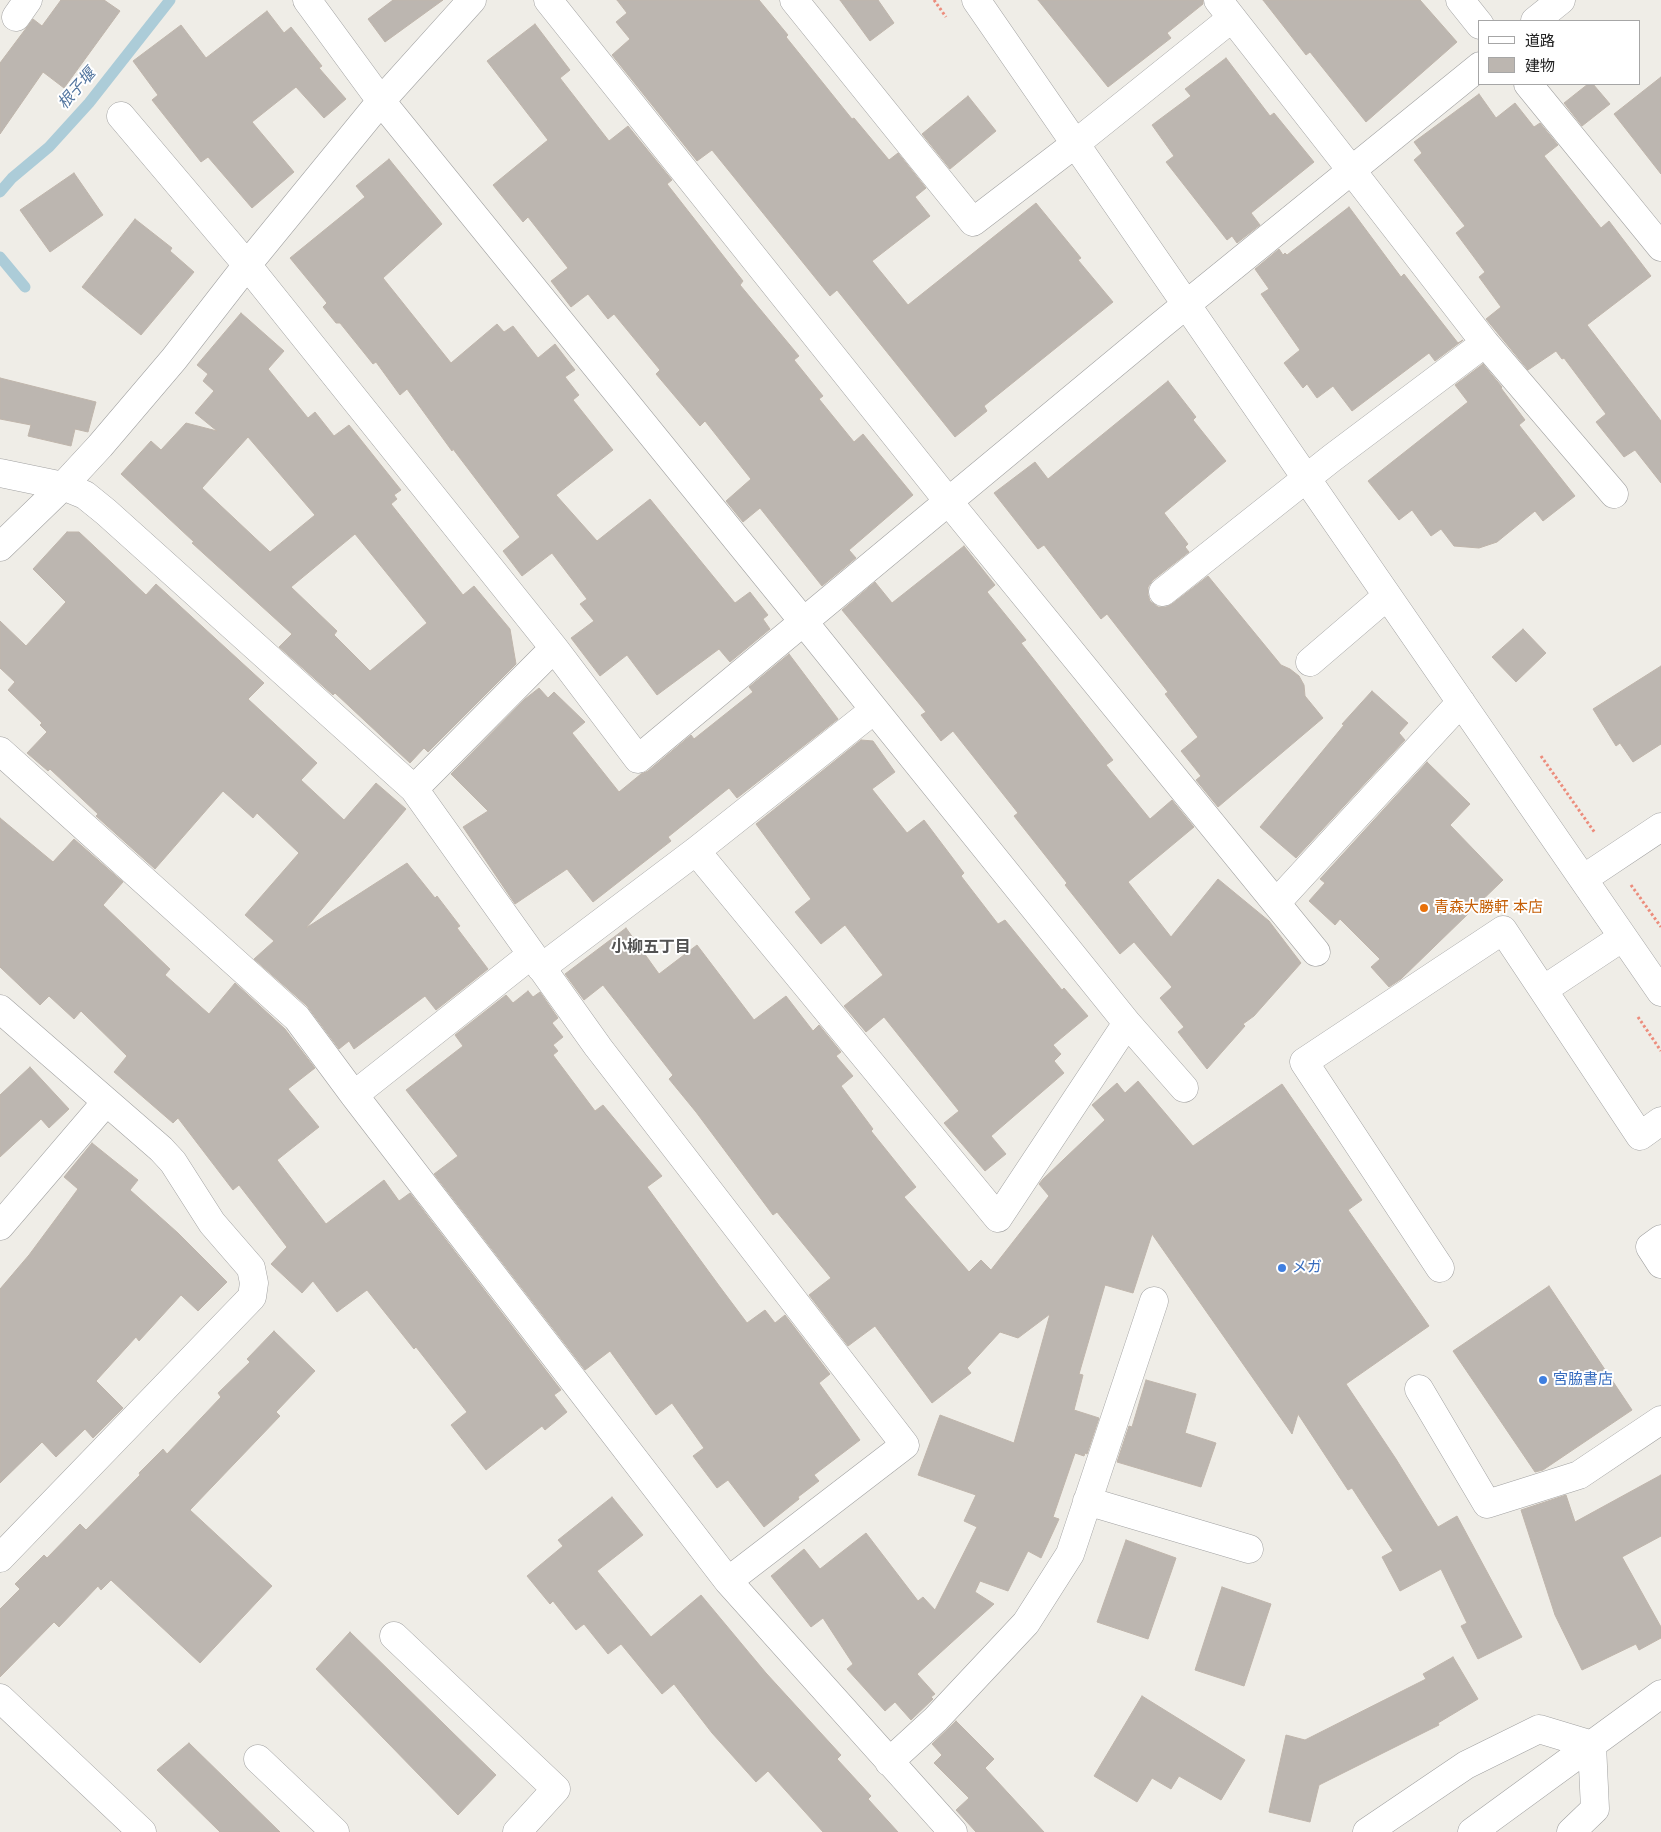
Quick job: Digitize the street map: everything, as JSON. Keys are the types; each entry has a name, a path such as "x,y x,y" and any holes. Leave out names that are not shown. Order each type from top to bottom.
{"street":[{"path":"307,0 381,101 1127,1023 1184,1088"},
{"path":"0,547 63,486 100,446 381,101 472,0"},
{"path":"548,0 948,501 1316,952"},
{"path":"794,0 973,222 1075,144 1225,9 1485,343 1614,494"},
{"path":"976,0 1661,992"},
{"path":"1460,0 1478,22"},
{"path":"1536,20 1561,0"},
{"path":"121,116 247,265 554,648 638,759 1186,304 1478,68"},
{"path":"1529,85 1661,247"},
{"path":"1163,592 1306,478 1485,343"},
{"path":"0,473 63,486 85,495 414,789 598,1047 905,1445 728,1581"},
{"path":"1310,662 1388,596"},
{"path":"414,789 554,648"},
{"path":"1277,902 1460,702"},
{"path":"354,1095 536,961 696,851 874,710"},
{"path":"0,751 297,1018 354,1095 728,1581 953,1832"},
{"path":"1583,879 1661,827"},
{"path":"696,851 998,1218 1127,1023"},
{"path":"1440,1268 1304,1062 1503,930 1640,1136 1661,1121"},
{"path":"1543,990 1623,937"},
{"path":"0,1009 161,1149 173,1162 212,1223 250,1268 254,1283 252,1297 0,1558"},
{"path":"0,1226 106,1102"},
{"path":"1661,1239 1650,1247 1661,1264"},
{"path":"889,1762 936,1720 1026,1623 1070,1554 1154,1302"},
{"path":"1419,1389 1487,1504 1578,1475 1661,1420"},
{"path":"1088,1500 1249,1549"},
{"path":"394,1636 556,1789 517,1832"},
{"path":"1472,1832 1661,1694"},
{"path":"0,1698 142,1832"},
{"path":"1368,1832 1466,1765 1539,1729 1592,1745"},
{"path":"1571,1832 1595,1809 1592,1745"},
{"path":"258,1759 334,1832"}],"building":[{"path":"61,0 104,0 120,11 64,88 43,72 0,134 0,63 33,19 42,26"},
{"path":"393,0 443,0 385,42 368,19"},
{"path":"617,0 759,0 788,35 786,37 852,119 854,118 889,160 898,153 926,188 915,197 930,216 872,261 908,305 1036,203 1081,258 1078,260 1113,302 984,406 987,411 955,437 837,290 830,296 712,150 697,161 612,55 630,39 616,22 627,13"},
{"path":"840,0 878,0 894,23 870,41"},
{"path":"1038,0 1203,0 1203,4 1167,33 1171,38 1108,87"},
{"path":"1263,0 1420,0 1457,42 1366,122 1310,52 1306,55"},
{"path":"267,11 284,33 291,27 322,66 319,68 346,99 324,118 296,87 252,122 294,172 252,208 208,157 201,162 152,100 158,95 133,61 181,25 206,58"},
{"path":"535,24 570,70 560,78 609,141 628,126 672,180 667,184 743,281 740,285 799,356 794,360 823,396 819,399 854,442 863,434 913,495 849,550 856,558 822,586 760,508 743,522 726,501 751,479 705,421 700,426 656,374 660,370 614,314 608,319 588,294 571,307 551,281 568,268 528,217 523,222 493,185 548,140 487,61"},
{"path":"1226,58 1270,116 1274,113 1314,162 1251,213 1260,225 1237,243 1232,236 1227,240 1166,162 1174,156 1152,125 1191,96 1185,89"},
{"path":"1661,77 1661,174 1614,114"},
{"path":"1587,85 1594,85 1610,104 1582,126 1564,103"},
{"path":"1479,94 1496,118 1515,103 1534,127 1540,123 1558,145 1544,156 1601,228 1609,221 1651,276 1587,325 1661,421 1661,483 1635,450 1624,457 1596,422 1606,414 1564,358 1562,359 1556,351 1528,370 1486,319 1501,307 1479,277 1485,272 1456,233 1465,226 1414,160 1422,153 1414,142"},
{"path":"968,96 996,131 950,169 922,134"},
{"path":"389,159 442,224 383,278 451,363 497,324 504,332 513,326 538,358 555,344 575,370 565,377 579,395 573,400 613,450 556,495 597,541 650,499 735,603 750,592 768,615 763,619 770,629 730,662 719,649 657,695 627,655 600,676 571,638 594,621 580,604 587,599 552,553 522,576 503,551 520,537 453,449 452,451 407,389 400,395 376,362 373,364 340,323 336,323 323,307 327,303 290,258 365,197 356,186"},
{"path":"74,173 103,215 50,252 20,210"},
{"path":"1349,207 1401,277 1404,274 1458,343 1463,340 1435,361 1429,353 1352,411 1333,386 1317,398 1307,384 1303,388 1284,363 1300,350 1261,294 1269,289 1255,269 1279,249 1283,255 1285,253 1287,255"},
{"path":"135,219 172,248 170,251 194,272 141,335 82,287"},
{"path":"241,313 284,351 268,369 308,418 315,412 334,436 349,425 401,490 394,495 397,499 391,504 463,595 474,586 510,629 516,664 428,752 424,748 410,763 335,693 333,695 279,647 292,634 192,543 194,542 121,474 151,441 161,450 186,423 217,431 195,413 214,391 203,381 208,374 197,365","holes":["248,437 315,515 270,552 202,488","355,534 427,623 370,671 334,635 337,631 291,587"]},
{"path":"1483,364 1525,420 1519,425 1575,496 1543,521 1535,511 1497,542 1479,548 1454,546 1441,529 1431,536 1412,510 1399,520 1368,481 1468,402 1455,385"},
{"path":"0,378 96,402 88,432 75,429 71,446 28,436 31,425 0,419"},
{"path":"1168,381 1196,417 1193,420 1226,461 1164,513 1188,544 1185,547 1189,552 1153,580 1148,587 1150,601 1158,607 1166,607 1208,576 1281,665 1299,676 1304,685 1305,696 1323,718 1218,807 1196,780 1201,776 1181,751 1198,737 1165,694 1168,692 1107,614 1101,619 1044,545 1038,549 994,493 1035,462 1048,479"},
{"path":"67,532 79,532 146,595 156,584 264,683 248,699 317,763 301,780 344,820 376,783 406,809 306,928 407,863 435,898 437,896 460,926 457,928 488,969 436,1010 425,996 354,1049 349,1041 339,1049 307,1006 254,959 274,941 245,915 299,853 257,813 253,818 223,791 155,869 96,816 98,814 50,769 48,771 27,753 47,732 40,725 42,723 8,690 15,682 0,668 0,621 26,646 66,602 33,569"},
{"path":"964,546 995,585 987,592 1026,640 1021,643 1113,760 1106,765 1150,819 1172,800 1194,827 1128,882 1171,937 1218,879 1269,921 1301,963 1254,1016 1243,1024 1245,1026 1207,1069 1178,1032 1184,1027 1160,998 1172,987 1134,942 1120,954 1065,885 1067,883 1014,816 1018,813 953,731 941,741 921,715 926,712 842,610 875,582 892,603"},
{"path":"1523,629 1546,653 1516,682 1492,657"},
{"path":"789,654 838,719 737,798 729,788 668,837 671,841 593,902 567,869 515,904 463,827 488,811 451,774 525,699 539,688 548,698 554,692 585,722 572,733 619,792 641,774 648,771 691,735 694,739 753,692 749,687"},
{"path":"1661,666 1661,744 1633,762 1620,743 1616,746 1593,709"},
{"path":"1372,691 1408,723 1399,733 1405,740 1296,858 1260,827 1344,725 1342,724"},
{"path":"861,740 873,741 895,772 872,789 907,833 924,820 964,873 961,876 998,924 1005,920 1062,990 1064,988 1088,1016 1053,1045 1061,1054 1054,1061 1064,1073 991,1136 1006,1154 985,1171 944,1123 959,1111 884,1017 866,1032 844,1006 883,975 845,925 821,944 795,912 811,899 756,824"},
{"path":"1427,762 1470,804 1450,825 1503,880 1401,979 1389,987 1371,967 1380,959 1340,919 1335,925 1309,901 1325,883 1320,879"},
{"path":"0,818 53,862 74,839 123,882 103,905 170,969 165,975 209,1014 235,983 285,1029 315,1068 288,1089 319,1127 277,1160 326,1224 384,1180 399,1201 410,1193 561,1390 554,1395 567,1412 545,1430 542,1426 486,1470 451,1425 467,1412 416,1347 414,1349 367,1290 337,1312 313,1281 302,1293 271,1264 287,1247 239,1185 233,1190 178,1118 173,1123 114,1072 127,1056 81,1011 74,1019 49,996 40,1005 0,967"},
{"path":"626,928 659,974 697,945 754,1020 786,996 813,1031 819,1025 841,1052 836,1056 853,1076 841,1086 873,1129 871,1131 916,1187 904,1197 969,1272 981,1260 991,1270 1049,1196 1039,1184 1105,1120 1092,1105 1117,1083 1125,1093 1138,1081 1193,1146 1282,1084 1362,1200 1348,1210 1429,1326 1346,1384 1438,1527 1457,1516 1522,1637 1478,1659 1461,1626 1467,1623 1441,1569 1400,1591 1382,1557 1393,1551 1352,1488 1348,1490 1298,1414 1292,1434 1152,1234 1133,1293 1105,1285 1079,1374 1083,1375 1074,1410 1099,1418 1087,1454 1085,1453 1084,1456 1075,1453 1053,1517 1059,1519 1041,1558 1028,1551 1008,1591 980,1581 975,1592 994,1604 917,1674 935,1694 931,1697 933,1699 911,1720 895,1702 885,1711 847,1669 853,1664 823,1618 811,1627 771,1576 804,1549 820,1569 866,1533 918,1601 923,1597 935,1610 977,1527 964,1521 976,1495 918,1475 940,1415 1014,1443 1050,1314 1018,1338 1000,1332 967,1368 971,1373 932,1403 875,1326 848,1346 809,1295 831,1278 777,1212 773,1215 669,1079 673,1075 603,985 584,1000 565,974"},
{"path":"528,991 533,997 540,992 558,1018 552,1023 563,1037 553,1045 558,1051 553,1055 595,1111 603,1105 662,1176 647,1187 720,1287 747,1323 765,1310 775,1323 785,1315 830,1374 819,1383 860,1440 814,1475 819,1481 764,1527 728,1480 717,1488 693,1456 704,1448 672,1403 656,1415 610,1351 585,1370 434,1174 458,1156 406,1090 463,1046 455,1035 506,995 513,1003"},
{"path":"30,1067 69,1109 49,1128 41,1119 0,1157 0,1095"},
{"path":"92,1143 138,1180 130,1190 178,1233 227,1282 198,1311 181,1295 139,1341 136,1337 96,1381 123,1408 93,1438 85,1429 56,1457 42,1442 0,1483 0,1289 29,1255 78,1189 64,1177"},
{"name":"宮脇書店","path":"1549,1286 1632,1410 1543,1470 1535,1472 1453,1351"},
{"path":"274,1331 315,1371 276,1412 280,1416 190,1510 272,1586 200,1663 111,1580 101,1590 98,1586 59,1627 54,1622 0,1677 0,1609 20,1589 15,1584 44,1555 47,1558 80,1524 86,1530 163,1449 167,1454 221,1397 218,1393 250,1362 247,1359"},
{"path":"1146,1380 1196,1394 1185,1433 1216,1443 1201,1487 1117,1462 1129,1426 1132,1427"},
{"path":"1661,1475 1661,1536 1622,1557 1661,1627 1661,1638 1639,1650 1636,1644 1582,1670 1555,1615 1521,1510 1566,1495 1575,1522"},
{"path":"612,1497 643,1535 597,1571 651,1637 701,1595 766,1673 841,1755 837,1759 871,1796 868,1799 898,1832 823,1832 768,1771 756,1782 712,1733 674,1684 662,1694 621,1644 608,1654 584,1624 576,1630 553,1601 550,1604 527,1576 563,1546 558,1540"},
{"path":"1126,1540 1176,1558 1148,1639 1097,1622"},
{"path":"1222,1587 1271,1604 1244,1686 1195,1670"},
{"path":"350,1632 496,1775 458,1815 316,1669"},
{"path":"1453,1657 1478,1699 1438,1723 1439,1725 1319,1785 1310,1822 1269,1812 1286,1735 1305,1740 1426,1679 1423,1674"},
{"path":"1142,1696 1245,1760 1221,1800 1179,1776 1171,1789 1152,1778 1137,1802 1094,1776"},
{"path":"956,1721 994,1759 985,1768 1044,1832 976,1832 956,1810 969,1798 934,1763 942,1755 932,1744"},
{"path":"189,1743 280,1832 220,1832 157,1770"}],"waterway":[{"name":"根子堰","path":"0,192 12,178 49,147 89,103 170,0"},
{"name":"根子堰","path":"0,257 25,287"}],"place":[{"name":"青森大勝軒 本店","path":"1424,908"},
{"name":"メガ","path":"1282,1268"},
{"name":"宮脇書店","path":"1543,1380"}],"district":[{"name":"小柳五丁目","path":"651,948"}]}
